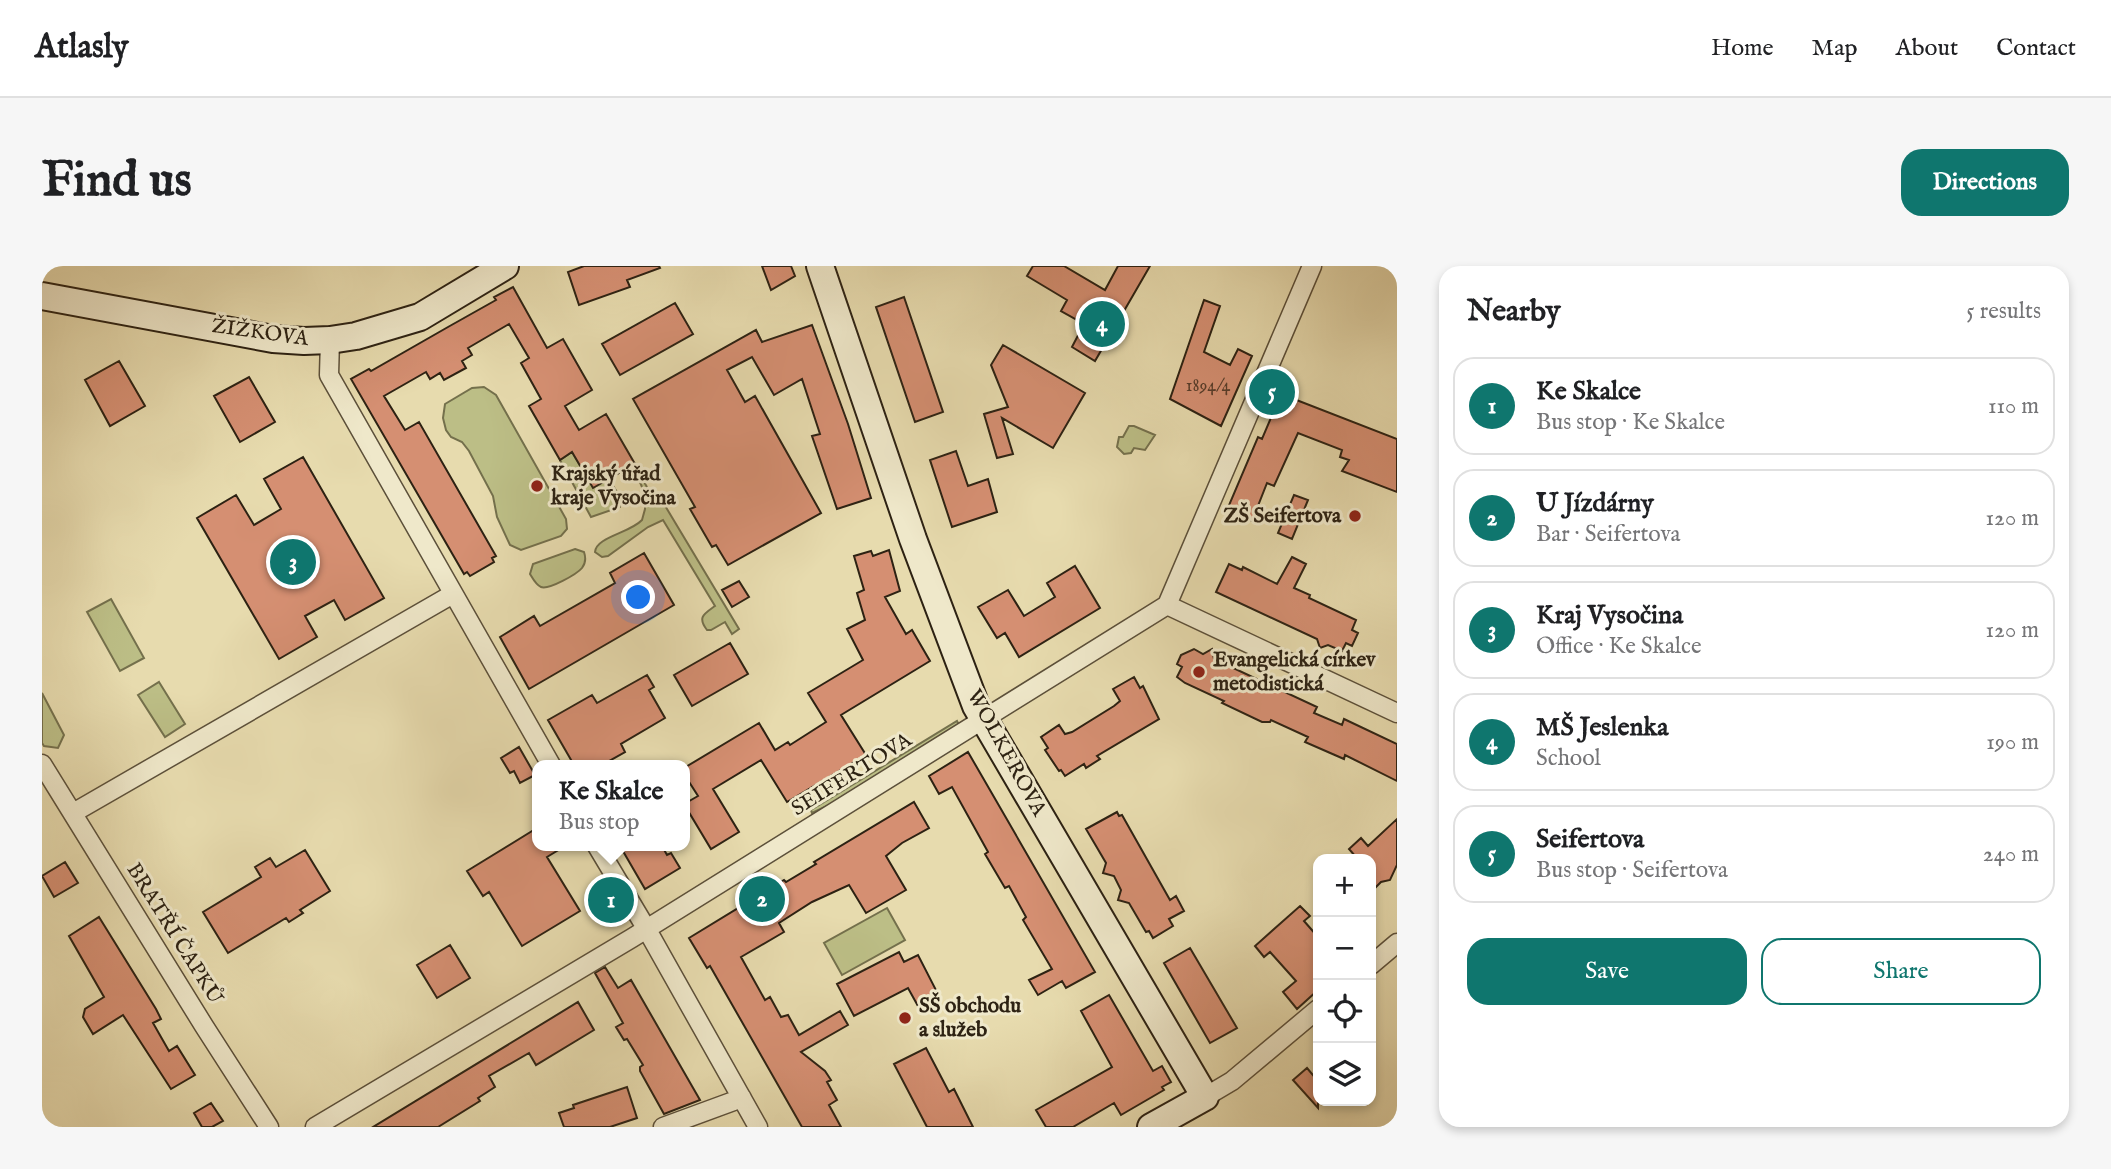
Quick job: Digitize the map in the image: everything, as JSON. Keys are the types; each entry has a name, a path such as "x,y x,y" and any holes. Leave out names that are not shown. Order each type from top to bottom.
{"street":[{"name":"ŽIŽKOVA","path":"42,296 272,339 330,340 356,336 420,317 505,266"},
{"name":"WOLKEROVA","path":"820,266 913,539 976,706 1205,1097"},
{"path":"1312,266 1167,605 1397,713"},
{"path":"330,340 329,375 548,760"},
{"path":"72,813 453,594"},
{"name":"SEIFERTOVA","path":"315,1127 646,928 1167,605"},
{"name":"BRATŘÍ ČAPKŮ","path":"42,764 269,1127"},
{"path":"600,851 758,1127"},
{"path":"1376,961 1397,943"},
{"path":"1151,1127 1232,1081 1313,1013"},
{"path":"663,1127 742,1098"}],"green space":[{"path":"484,387 496,395 566,519 567,529 561,536 521,550 510,545 497,517 493,496 469,451 446,430 443,418 445,404 472,388"},
{"path":"1129,426 1155,435 1145,450 1134,448 1131,453 1124,454 1117,447 1119,437 1123,437"},
{"path":"572,452 593,487 608,478 619,495 620,507 591,517 560,460"},
{"path":"638,472 653,497 658,494 739,629 732,634 725,622 711,630 704,626 703,616 715,606 663,520 648,527 608,556 602,557 595,552 601,542 642,520 645,494 636,473"},
{"path":"575,549 584,552 585,556 579,571 550,586 541,587 536,583 530,574 533,564"},
{"path":"111,599 144,658 120,671 87,612"},
{"path":"159,682 185,724 165,737 138,695"},
{"path":"42,693 64,735 58,748 44,746 42,743"},
{"path":"957,721 959,725 812,813 811,810"},
{"path":"887,908 905,940 842,975 824,943"}],"building":[{"path":"584,266 660,268 627,280 630,287 579,305 568,272"},
{"path":"762,266 791,266 795,276 771,290"},
{"path":"1033,266 1064,266 1105,290 1118,266 1150,266 1095,361 1072,347 1084,324 1061,311 1067,300 1027,276"},
{"path":"513,287 547,348 563,339 592,390 565,406 579,430 606,414 635,464 593,488 572,452 560,460 529,406 541,399 521,363 529,358 509,324 468,348 472,355 462,361 466,368 444,380 440,373 430,379 426,372 384,396 405,430 419,422 496,556 492,558 494,562 470,576 467,572 464,574 351,379 369,369 371,371 496,300 494,297"},
{"path":"904,297 943,412 915,422 876,307"},
{"path":"1204,300 1220,306 1204,352 1230,365 1238,349 1252,356 1221,426 1170,399"},
{"path":"675,303 693,334 620,375 602,344"},
{"path":"812,325 848,424 871,498 837,509 812,436 820,434 802,379 774,395 752,357 727,370 745,402 755,396 821,513 728,565 716,545 712,547 690,509 695,507 633,399 756,330 762,342"},
{"path":"1003,345 1085,393 1053,448 1002,418 1013,454 997,458 984,414 1008,407 991,365"},
{"path":"119,361 145,406 110,426 85,380"},
{"path":"249,377 275,422 240,442 214,396"},
{"name":"ZŠ Seifertova","path":"1281,394 1397,439 1397,492 1342,471 1349,460 1340,457 1342,450 1298,433 1274,486 1267,483 1252,521 1227,510 1258,437 1262,439"},
{"path":"956,451 968,486 988,479 997,512 952,527 930,460"},
{"path":"303,457 384,598 345,620 334,600 305,616 317,637 279,659 197,518 236,495 254,525 281,509 264,479"},
{"path":"1294,495 1308,500 1292,539 1278,533"},
{"path":"889,550 900,591 885,597 906,634 912,630 930,661 841,715 866,755 787,802 761,760 713,789 739,832 711,849 690,814 690,801 698,796 690,783 690,764 759,723 775,750 788,742 790,745 826,722 808,693 863,660 847,629 865,620 857,593 864,590 854,556 871,551 873,556"},
{"path":"644,553 674,605 529,689 500,637 534,616 540,626 615,583 610,573"},
{"path":"1292,557 1306,564 1294,588 1356,620 1352,630 1358,633 1352,646 1346,643 1342,651 1328,645 1320,648 1317,639 1216,592 1229,564 1242,570 1243,567 1277,584"},
{"path":"1075,566 1100,608 1019,657 1005,633 997,638 978,607 1008,590 1024,616 1055,597 1047,583"},
{"path":"739,581 749,597 732,607 722,590"},
{"path":"730,643 748,674 692,706 674,675"},
{"path":"1194,649 1203,654 1212,649 1214,659 1317,707 1314,713 1342,725 1344,719 1397,744 1397,781 1345,755 1344,759 1305,742 1308,737 1271,720 1262,722 1185,683 1177,677 1182,667 1177,664 1181,655"},
{"path":"647,675 654,687 649,690 665,718 621,744 625,752 611,760 571,760 548,720 592,695 597,703"},
{"path":"1134,677 1140,688 1143,686 1159,719 1097,756 1100,759 1086,768 1084,764 1065,776 1045,750 1048,748 1041,737 1059,725 1065,734 1072,732 1114,706 1120,701 1113,689"},
{"path":"519,747 532,770 532,777 520,783 514,771 510,773 501,758"},
{"path":"968,752 1095,972 1066,988 1062,981 1038,995 1029,980 1052,969 1023,920 1026,917 1009,886 1005,888 985,854 988,852 952,787 939,794 929,776"},
{"path":"914,802 929,828 902,843 886,856 906,890 866,913 849,885 812,902 779,923 784,932 741,957 765,1000 770,997 781,1017 788,1015 799,1035 840,1011 848,1025 801,1052 825,1071 831,1080 827,1082 837,1100 829,1105 841,1127 802,1127 710,966 707,968 689,938 784,880 786,882 816,864 814,862"},
{"path":"1117,812 1119,816 1122,815 1170,900 1176,896 1184,911 1169,919 1173,926 1153,938 1149,931 1146,932 1129,903 1118,900 1121,890 1114,876 1103,873 1106,863 1086,829"},
{"path":"1397,819 1397,865 1390,880 1381,882 1376,887 1376,854 1353,854 1349,849 1361,838 1368,846"},
{"path":"532,831 532,851 557,851 547,857 580,911 522,946 489,892 483,896 467,871"},
{"path":"305,850 330,891 300,910 303,913 289,922 286,918 228,953 203,912 261,877 255,867 270,858 276,867"},
{"path":"623,851 665,851 667,855 671,853 680,868 645,889"},
{"path":"65,862 78,883 54,897 42,876"},
{"path":"1300,906 1310,916 1304,921 1313,931 1313,995 1297,1009 1283,992 1296,981 1270,952 1264,957 1255,946"},
{"path":"99,917 156,1009 161,1019 153,1023 169,1051 177,1046 195,1075 171,1089 123,1015 93,1034 83,1017 85,1009 104,997 69,936"},
{"path":"450,945 470,978 437,998 417,965"},
{"path":"1190,948 1237,1028 1210,1043 1164,963"},
{"path":"899,952 904,962 918,955 938,994 918,1006 908,988 854,1016 837,984"},
{"path":"605,967 618,988 631,980 700,1100 664,1114 640,1071 643,1065 616,1027 623,1023 595,973"},
{"path":"1109,995 1153,1071 1162,1066 1171,1082 1162,1087 1164,1090 1121,1115 1114,1103 1073,1127 1046,1127 1036,1110 1112,1067 1081,1011"},
{"path":"578,1002 594,1030 536,1065 529,1053 489,1076 495,1087 478,1098 480,1101 438,1127 373,1127"},
{"path":"926,1048 949,1092 954,1089 973,1127 927,1127 894,1064"},
{"path":"1307,1068 1313,1075 1313,1102 1293,1080"},
{"path":"627,1087 637,1118 610,1127 564,1127 559,1113 574,1108 573,1105"},
{"path":"211,1103 223,1121 212,1127 202,1127 194,1113"}],"place":[{"name":"MŠ Jeslenka","path":"1102,324"},
{"name":"Seifertova","path":"1272,392"},
{"name":"Krajský úřad kraje Vysočina","path":"537,486"},
{"name":"ZŠ Seifertova","path":"1355,516"},
{"name":"Kraj Vysočina","path":"293,562"},
{"name":"Evangelická církev metodistická","path":"1199,672"},
{"name":"U Jízdárny","path":"762,899"},
{"name":"Ke Skalce","path":"611,900"},
{"name":"SŠ obchodu a služeb","path":"905,1018"}]}
